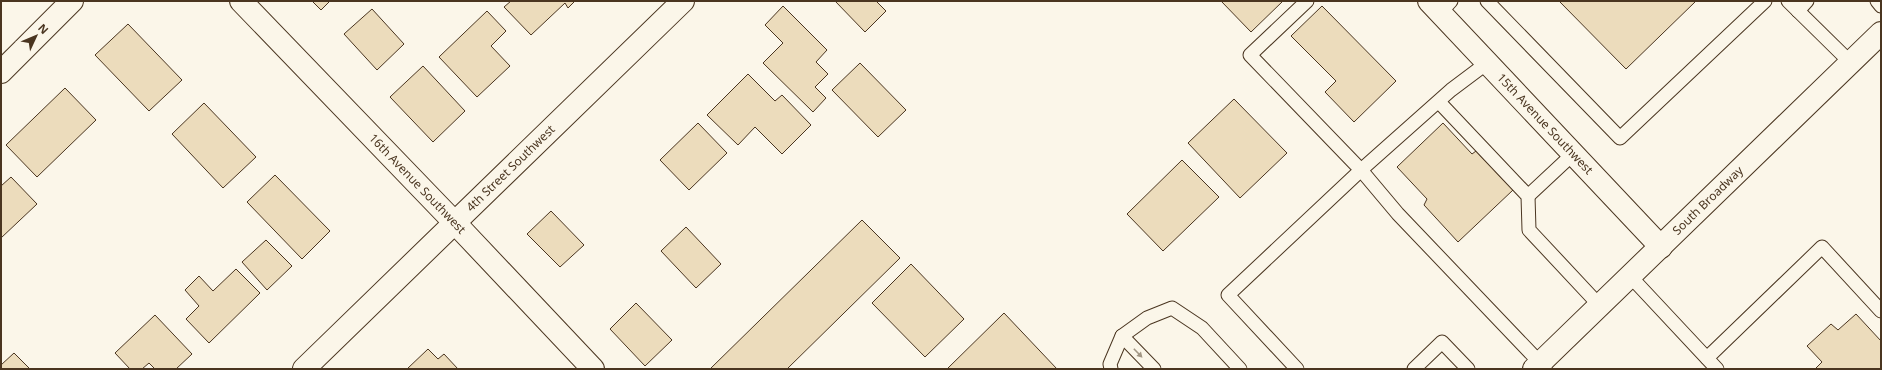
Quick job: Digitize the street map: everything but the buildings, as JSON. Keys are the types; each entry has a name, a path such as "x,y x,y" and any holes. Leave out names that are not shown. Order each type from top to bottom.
{"street":[{"path":"1,72 72,1"},
{"name":"16th Avenue Southwest","path":"241,1 455,223 592,369"},
{"name":"4th Street Southwest","path":"304,369 683,1"},
{"name":"15th Avenue Southwest","path":"1440,5 1487,63 1661,247"},
{"name":"South Broadway","path":"1540,367 1630,276 1881,33"}],"lane":[{"path":"1307,1 1250,55 1361,170 1398,214 1540,367"},
{"path":"1487,1 1620,138 1765,1"},
{"path":"1788,1 1851,63"},
{"path":"1798,11 1808,1"},
{"path":"1877,1 1881,6"},
{"path":"1297,369 1228,295 1361,170 1439,102 1450,90 1487,63"},
{"path":"1439,102 1528,196 1530,230 1600,306"},
{"path":"1528,196 1573,154"},
{"path":"1707,358 1822,247 1881,311"},
{"path":"1630,276 1717,369"},
{"path":"1111,369 1110,364 1122,336 1147,318 1172,308 1202,328 1240,369"},
{"path":"1122,336 1154,369"},
{"path":"1414,369 1442,342 1468,369"}]}
